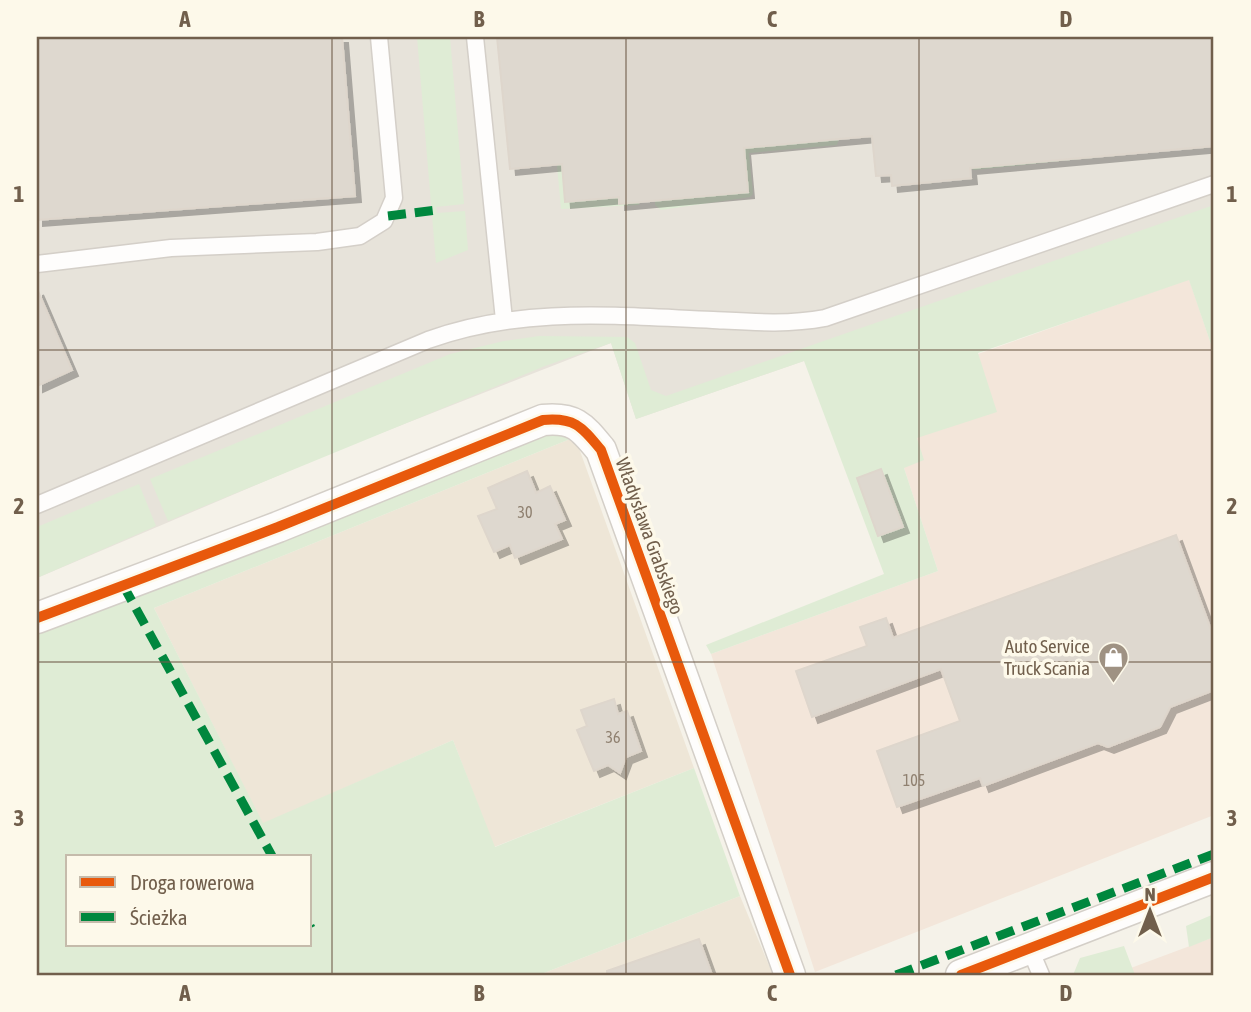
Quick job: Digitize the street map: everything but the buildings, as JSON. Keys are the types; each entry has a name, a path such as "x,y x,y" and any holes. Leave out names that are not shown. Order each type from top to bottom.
{"street":[{"name":"Władysława Grabskiego","path":"37,618 278,527 543,420 562,418 582,428 601,450 790,975"},
{"path":"961,975 1036,962 1214,877"}],"lane":[{"path":"37,264 171,248 317,242 372,232 388,216 394,189 379,37"},
{"path":"475,37 504,320"},
{"path":"37,505 428,340 504,320 570,314 773,323 825,318 1214,184"}],"shaded area":[{"path":"37,37 1214,37 1214,219 636,419 611,343 343,448 37,578"},
{"path":"1189,279 1214,353 1214,815 815,972 711,654 938,571 904,468 917,438 978,354"},
{"path":"575,437 694,768 494,847 453,740 263,824 154,608"},
{"path":"740,896 773,975 539,975"},
{"path":"1214,937 1214,975 1112,975"}],"green space":[{"path":"417,37 450,37 464,204 436,207 437,213 465,211 468,250 436,263"},
{"path":"839,139 837,145 749,153 753,194 750,197 661,210 655,205 655,201 748,192 744,148"},
{"path":"1147,152 974,170 970,168"},
{"path":"562,164 565,202 619,197 619,204 639,202 639,205 561,209 557,165"},
{"path":"1214,205 1214,353 1189,280 978,353 997,412 917,438 924,460 904,468 938,571 711,654 706,645 884,574 804,361 636,419 611,343 545,366 168,521 150,479 450,354 504,341 539,336 627,337 635,343 651,390 666,396"},
{"path":"549,425 575,437 154,608 263,823 453,740 495,847 694,768 740,896 539,975 37,975 37,628"},
{"path":"139,484 156,526 37,578 37,527"},
{"path":"1214,914 1214,937 1189,947 1186,926"},
{"path":"1124,946 1135,975 1073,975 1080,958"}],"marked path":[{"path":"388,216 437,210"},
{"path":"123,585 271,855"},
{"path":"896,975 1214,854"}],"cycle path":[{"path":"37,618 278,527 543,420 563,420 577,425 601,450 790,975"},
{"path":"961,975 1214,877"}],"place":[{"name":"Auto Service Truck Scania","path":"1113,684"}]}
